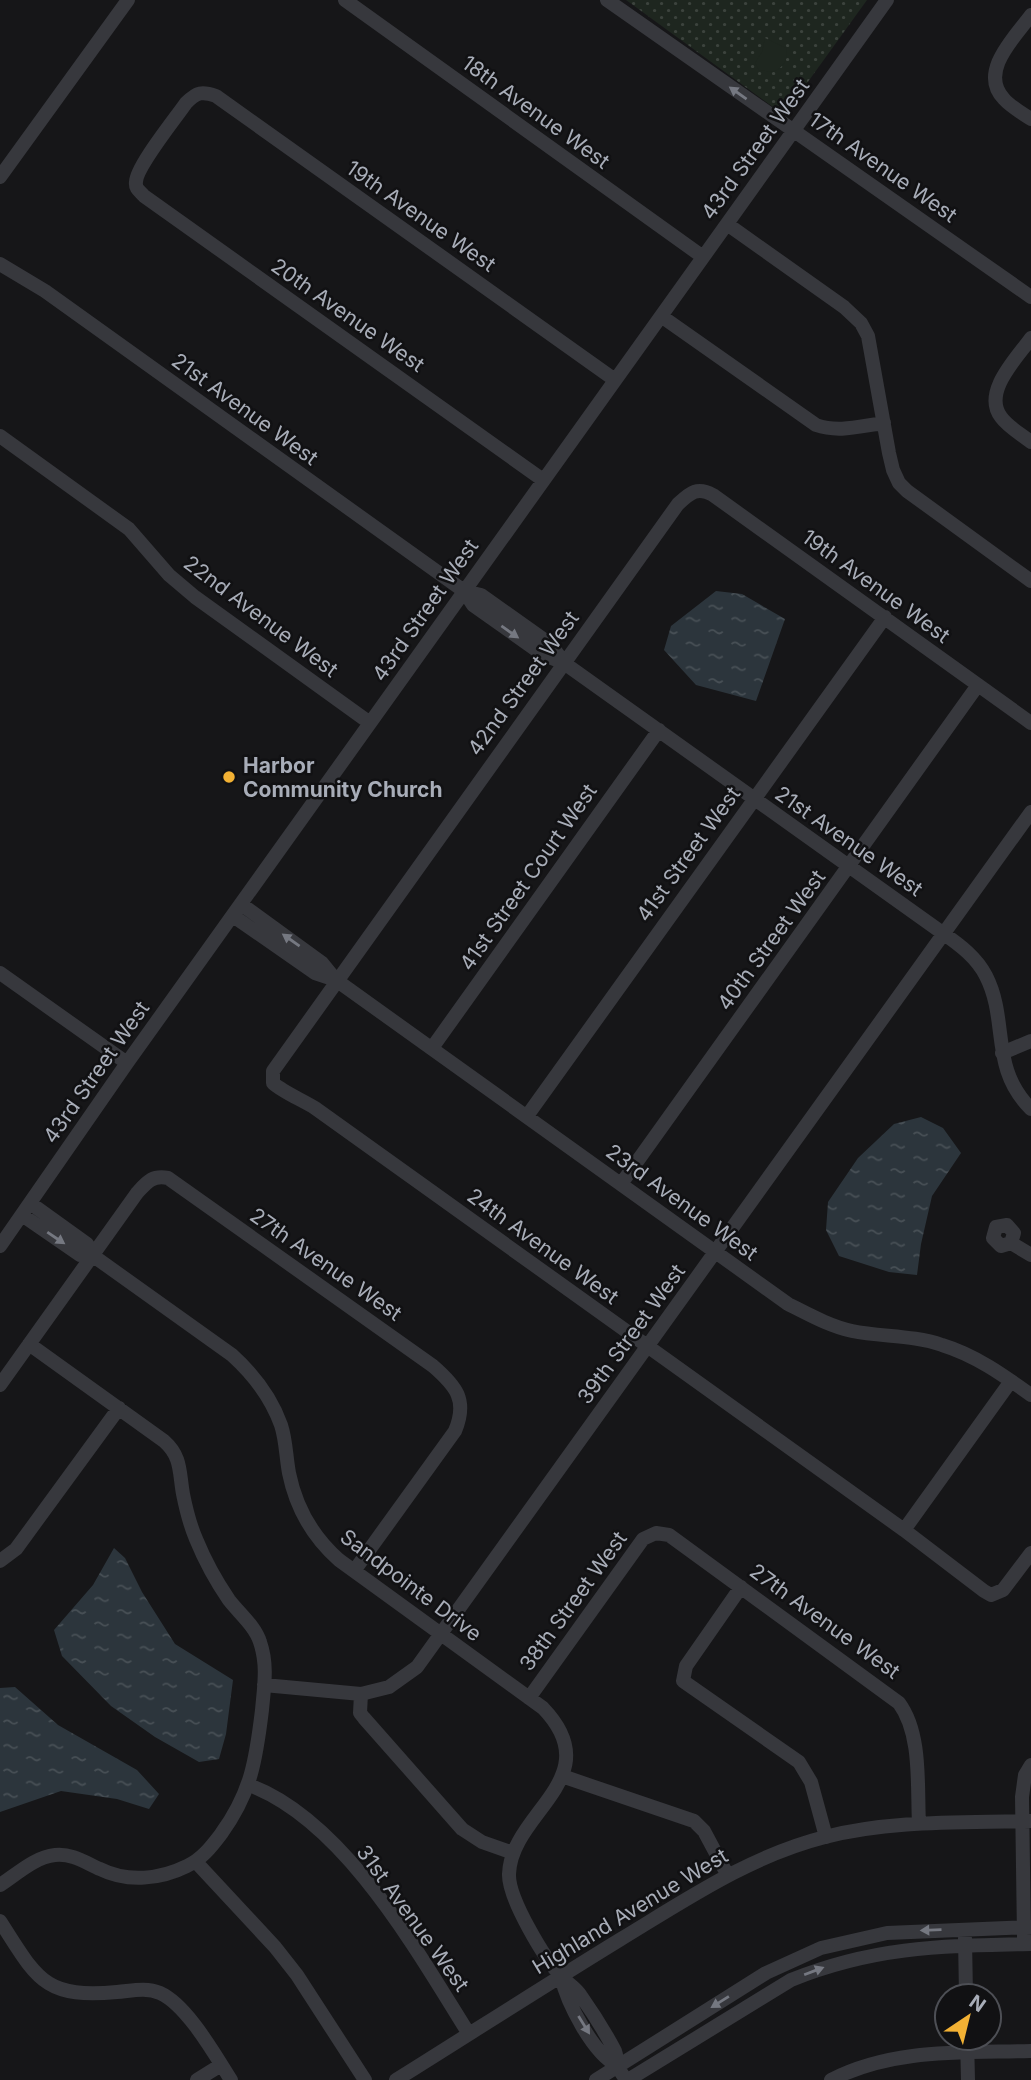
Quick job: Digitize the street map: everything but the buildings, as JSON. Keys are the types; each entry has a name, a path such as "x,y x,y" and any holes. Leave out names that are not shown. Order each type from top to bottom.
{"street":[{"path":"0,177 128,0"},
{"name":"18th Avenue West","path":"345,0 703,257"},
{"name":"17th Avenue West","path":"607,0 1031,298"},
{"name":"43rd Street West","path":"0,1246 127,1063 887,0"},
{"path":"1031,15 997,63 995,79 1004,99 1031,119"},
{"name":"19th Avenue West","path":"136,179 142,165 186,103 200,92 216,96 615,380"},
{"name":"20th Avenue West","path":"136,179 136,188 144,196 543,480"},
{"path":"727,223 844,307 861,323 872,349 893,470 899,483 906,491 1031,581"},
{"name":"21st Avenue West","path":"0,264 45,291 464,591 481,595 550,644 564,663 944,934 974,959 988,978 1006,1072 1016,1092 1031,1109"},
{"path":"661,316 816,425 839,429 884,424"},
{"path":"1031,338 997,389 995,401 999,415 1031,442"},
{"name":"22nd Avenue West","path":"0,436 129,529 169,575 195,597 370,723"},
{"name":"19th Avenue West","path":"695,490 704,490 712,495 1031,723"},
{"name":"42nd Street West","path":"273,1077 273,1071 336,980 678,504 695,490"},
{"name":"41st Street West","path":"527,1116 885,617"},
{"name":"40th Street West","path":"621,1184 978,685"},
{"name":"41st Street Court West","path":"432,1048 659,730"},
{"name":"39th Street West","path":"264,1685 361,1694 383,1689 401,1680 421,1662 1031,812"},
{"name":"23rd Avenue West","path":"237,910 322,963 336,980 788,1304 823,1321 851,1330 941,1344 973,1357 1031,1395"},
{"path":"0,972 127,1063"},
{"path":"1002,1053 1031,1041"},
{"name":"24th Avenue West","path":"273,1077 276,1086 315,1108 904,1530 984,1591 996,1595 1011,1581 1031,1553"},
{"name":"27th Avenue West","path":"92,1255 148,1180 156,1177 172,1180 433,1366 455,1388 460,1414 455,1431 354,1571"},
{"name":"Sandpointe Drive","path":"26,1209 80,1255 92,1255 232,1355 256,1379 278,1419 293,1489 307,1523 323,1546 548,1714 558,1730 565,1753 562,1776"},
{"path":"1011,1243 1031,1255"},
{"path":"0,1385 92,1255"},
{"path":"0,1885 38,1860 53,1855 68,1856 106,1872 135,1878 160,1876 196,1862 214,1844 249,1785 257,1757 266,1672 261,1644 255,1631 221,1587 200,1549 186,1507 181,1468 175,1453 164,1441 29,1344"},
{"path":"904,1530 1011,1381"},
{"path":"0,1561 16,1549 119,1408"},
{"name":"27th Avenue West","path":"656,1533 668,1535 899,1703 906,1712 914,1733 919,1824"},
{"name":"38th Street West","path":"529,1698 643,1539 656,1533"},
{"path":"741,1587 686,1666 683,1681 799,1762 811,1782 825,1837"},
{"path":"361,1694 360,1713 463,1829 482,1842 513,1853"},
{"path":"727,1874 708,1838 694,1821 562,1776 513,1853 509,1876 515,1903 561,1976 568,2001 603,2057 618,2066 627,2080 780,1986 817,1970 882,1953 965,1946 1027,1945 1027,1821 1023,1786 1031,1765"},
{"name":"31st Avenue West","path":"249,1785 269,1792 303,1814 355,1868 410,1942 469,2034"},
{"name":"Highland Avenue West","path":"396,2080 727,1874 765,1858 825,1837 919,1824 1027,1821"},
{"path":"196,1862 290,1966 365,2080"},
{"path":"0,1920 35,1973 51,1986 79,1994 141,1990 161,1994 187,2017 231,2080"},
{"path":"596,2080 766,1973 810,1952 887,1933 1028,1927"},
{"path":"966,1929 966,1982"},
{"path":"1003,2048 1031,2051"},
{"path":"831,2080 863,2066 933,2051"},
{"path":"967,2052 968,2080"},
{"path":"197,2080 221,2065"}],"shaded area":[{"path":"626,0 867,0 784,115"},
{"path":"765,38 786,48 784,63 772,72 759,70 755,63 762,52"}],"water":[{"path":"716,591 742,594 785,619 756,701 696,685 664,650 671,626"},
{"path":"921,1117 943,1128 961,1153 932,1196 917,1275 889,1272 839,1256 826,1230 828,1202 858,1158 894,1124"},
{"path":"114,1548 125,1558 142,1592 175,1644 233,1680 226,1734 219,1759 199,1762 155,1737 111,1706 62,1656 54,1630 93,1585"},
{"path":"15,1687 58,1725 137,1770 159,1794 149,1809 117,1799 61,1791 0,1812 0,1688"}],"place":[{"name":"Harbor Community Church","path":"229,777"}]}
